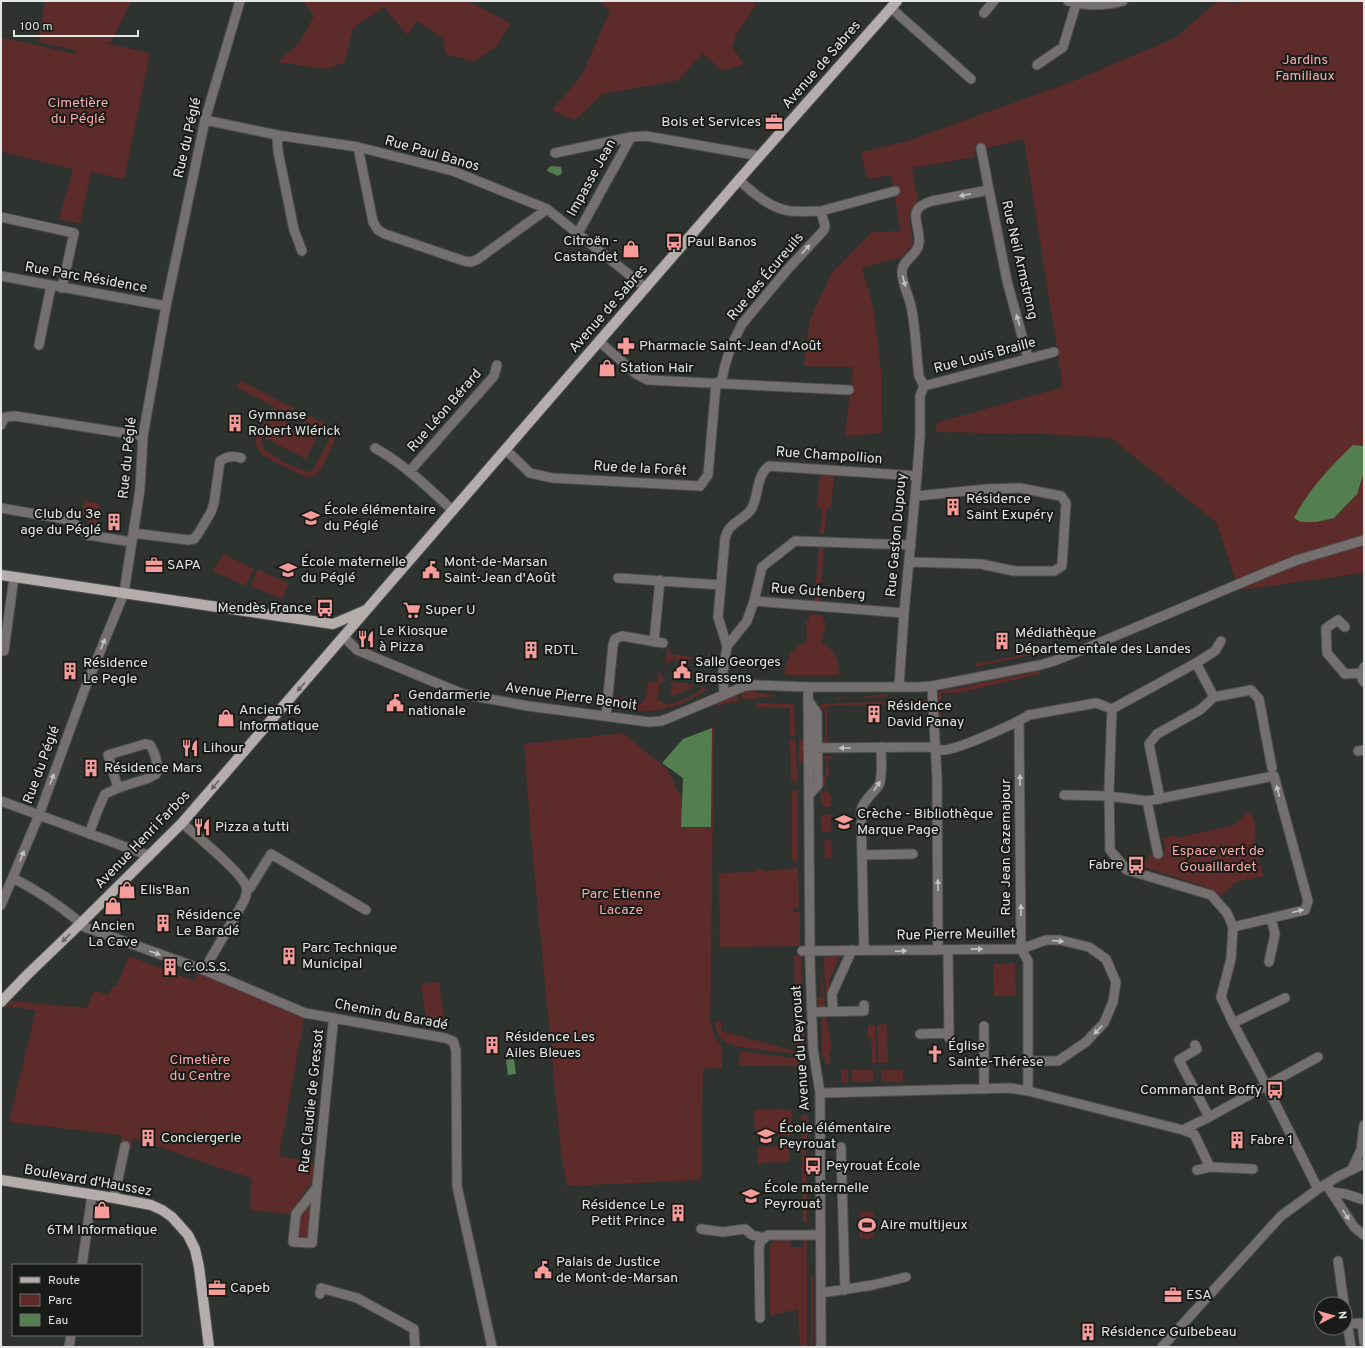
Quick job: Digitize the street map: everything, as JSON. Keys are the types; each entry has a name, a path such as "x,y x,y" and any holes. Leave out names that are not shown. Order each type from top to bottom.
{"main road":[{"name":"Avenue de Sabres","path":"344,637 739,180 894,5"},
{"path":"1,575 333,624 369,609"},
{"path":"333,624 344,637"},
{"name":"Avenue Henri Farbos","path":"1,1002 182,823 344,637"},
{"name":"Boulevard d'Haussez","path":"1,1180 151,1205 162,1210 176,1221 188,1235 199,1267 209,1347"}],"street":[{"name":"Rue du Péglé","path":"1,905 39,815 84,692 124,592 140,489 144,436 166,306 205,120 240,1"},
{"path":"984,13 994,1"},
{"path":"1037,65 1063,47 1072,2 1097,4 1122,1"},
{"path":"894,5 970,79"},
{"name":"Rue Paul Banos","path":"205,120 277,135 358,147 453,171 547,209 646,288"},
{"path":"277,135 278,151 294,230 302,251"},
{"path":"554,153 631,137 646,136 760,156"},
{"name":"Impasse Jean","path":"578,233 631,137"},
{"path":"358,147 373,222 378,230 385,234 456,258 471,262 478,259 547,209"},
{"path":"981,148 989,190"},
{"name":"Rue des Écureuils","path":"739,180 763,200 788,210 821,211 895,191"},
{"name":"Rue Neil Armstrong","path":"924,386 919,376 911,307 902,271 906,262 916,252 919,245 915,217 917,210 923,203 989,190 1006,281 1028,358"},
{"name":"Rue des Écureuils","path":"716,384 722,379 736,334 742,324 824,230 825,226 821,211"},
{"path":"1,217 68,228 74,233 62,288"},
{"name":"Rue Parc Résidence","path":"1,276 166,306"},
{"path":"39,345 51,286"},
{"path":"600,342 636,374 645,379 849,390"},
{"name":"Rue Louis Braille","path":"924,386 1054,352"},
{"name":"Rue Léon Bérard","path":"409,472 494,376 497,365"},
{"name":"Rue de la Forêt","path":"506,450 530,472 552,478 700,486 708,475 716,384"},
{"name":"Rue Gaston Dupouy","path":"899,687 904,613 918,476 920,396 924,386"},
{"path":"1,425 5,417 15,416 144,436"},
{"path":"375,448 388,455 453,511"},
{"path":"134,532 188,540 194,539 211,512 214,503 220,461 230,456 241,458"},
{"name":"Rue Champollion","path":"724,695 723,672 727,646 718,617 726,538 728,530 751,510 764,469 769,466 918,476"},
{"path":"910,562 981,564 1014,571 1054,571 1062,566 1066,503 1061,496 1020,488 988,489 916,496"},
{"path":"1,508 70,520 88,534 132,542"},
{"name":"Avenue Pierre Benoit","path":"344,637 357,650 463,694 528,706 638,721 660,721 737,689 754,685 808,688 932,686 1054,661 1297,560 1364,540"},
{"path":"727,646 747,621 754,602 762,567 795,541 911,545"},
{"path":"4,651 14,577"},
{"path":"618,578 721,584"},
{"path":"606,716 613,645 615,639 622,636 658,642 660,580"},
{"name":"Rue Gutenberg","path":"754,602 904,613"},
{"path":"1345,627 1338,620 1326,628 1327,653 1345,674 1363,674"},
{"path":"813,748 935,747 942,750 958,747 1019,721 1029,715 1096,703 1112,709 1196,663 1215,651 1221,641"},
{"path":"1196,663 1214,697"},
{"path":"920,1034 949,1036 943,950 934,701 932,686"},
{"name":"Avenue du Peyrouat","path":"808,688 813,748 809,795 806,951 813,1012 813,1049 820,1093 821,1347"},
{"path":"1160,799 1149,744 1157,734 1200,710 1214,697 1251,690 1259,698 1272,768"},
{"path":"1112,709 1109,789 1110,850 1127,870 1211,895 1227,913 1233,927 1230,960 1221,997 1232,1023 1266,1085 1318,1189"},
{"name":"Rue Jean Cazemajour","path":"1019,721 1021,948 1028,961 1028,1091"},
{"path":"89,834 103,797 106,794 156,774 157,766 154,752 150,745 145,744 108,755 118,788"},
{"path":"864,950 861,810 862,804 880,784 881,747"},
{"path":"1064,795 1110,796 1147,801 1274,776 1308,901 1304,910 1233,927"},
{"path":"1,801 150,856"},
{"path":"1147,801 1158,854"},
{"path":"182,823 237,873 247,887 246,897 204,970"},
{"path":"247,887 250,888 271,854 366,910"},
{"path":"863,859 913,854"},
{"name":"Chemin du Baradé","path":"13,878 63,909 80,924 204,970 305,1013 445,1038 453,1041 456,1050 457,1186 492,1347"},
{"path":"1269,962 1275,934 1271,918"},
{"name":"Rue Pierre Meuillet","path":"806,951 894,951 1021,948 1046,940 1060,940 1089,947 1106,959 1116,982 1113,1002 1104,1023 1086,1042 1058,1062 1028,1061"},
{"path":"833,1012 832,994 852,950"},
{"path":"1232,1023 1284,998"},
{"path":"813,1012 864,1011 864,1005"},
{"name":"Rue Claudie de Gressot","path":"317,1187 296,1214 293,1242 312,1243 334,1018"},
{"path":"984,1026 984,1089"},
{"path":"1195,1045 1197,1050 1179,1060 1209,1117"},
{"path":"1183,1130 1318,1057"},
{"path":"820,1093 1010,1088 1028,1091 1194,1134 1210,1167"},
{"path":"1352,1169 1361,1150 1364,1125"},
{"path":"114,1198 126,1146"},
{"path":"841,1147 845,1290"},
{"path":"1328,1188 1352,1169 1364,1164"},
{"path":"1196,1170 1210,1167 1253,1170"},
{"path":"1328,1188 1354,1227 1364,1235"},
{"path":"1162,1347 1282,1216 1318,1189 1328,1188 1364,1200"},
{"path":"82,1264 92,1195"},
{"path":"701,1230 723,1232 745,1229 752,1235 764,1238"},
{"path":"760,1318 760,1242 768,1235 820,1235"},
{"path":"1338,1261 1343,1296"},
{"path":"821,1293 873,1285 906,1277"},
{"path":"320,1294 321,1288 357,1298 414,1329 414,1347"},
{"path":"1353,1324 1362,1323 1364,1342"},
{"path":"69,1347 71,1336"},
{"path":"1349,1336 1351,1347"}],"green space":[{"name":"Cimetière du Péglé","path":"45,1 131,1 111,42 105,43 150,53 124,179 91,172 80,224 59,219 73,169 1,153 1,37 75,54 76,50 39,42"},
{"path":"303,1 468,1 510,23 496,47 474,61 445,54 444,39 417,21 408,35 384,7 353,28 344,63 325,69 278,62 301,41 314,16"},
{"path":"600,1 751,1 756,5 736,35 732,47 744,64 723,71 702,53 679,80 602,94 575,120 552,110 582,75 610,11"},
{"name":"Jardins Familiaux","path":"1217,1 1239,4 1241,1 1364,1 1364,573 1239,590 1216,522 1111,438 1047,434 935,432 938,422 1063,387 1024,139 974,151 975,157 912,168 918,202 911,211 910,216 913,244 901,258 862,268 874,311 881,372 882,433 845,436 853,367 804,366 810,319 832,273 872,232 901,231 891,175 867,179 861,152 908,141 1074,81 1177,37"},
{"path":"241,381 339,431 335,436 326,460 321,469 315,475 305,477 262,455 256,446 256,437 271,410 275,407 236,387","holes":["282,410 330,434 329,440 312,471 307,472 288,464 264,450 261,443 263,437 306,459 317,437 274,416 276,412"]},
{"path":"820,475 834,476 831,508 827,508 824,534 820,534 822,508 817,507"},
{"path":"84,501 99,503 96,528 82,516"},
{"path":"819,547 824,547 819,603 814,603"},
{"path":"223,554 254,569 245,586 213,571"},
{"path":"258,569 289,584 282,599 251,586"},
{"path":"809,614 823,615 823,622 826,622 821,642 833,652 837,659 839,675 785,675 790,654 796,647 807,641 806,621 809,621"},
{"path":"668,647 670,647 669,654 708,659 710,653 710,667 706,667 703,662 692,658 686,662 676,661 673,659 665,665"},
{"path":"1036,651 1036,654 975,667 975,663 988,662"},
{"path":"1038,667 1040,674 958,693 941,693 942,746 938,696 940,690 946,688 948,690 1028,673 1027,669"},
{"path":"659,672 666,682 660,682 657,700 662,701 666,705 683,700 700,691 701,686 705,687 705,691 679,704 664,709 641,711 613,707 614,696 624,698 624,701 631,702 631,699 635,699 635,703 642,704 643,700 645,700 648,682 657,682"},
{"path":"672,681 676,683 688,683 688,685 693,684 694,686 672,696 670,693 673,686 671,685"},
{"path":"757,688 757,693 776,696 743,700 740,692"},
{"path":"737,694 739,701 715,706 715,703"},
{"path":"886,694 886,697 837,699 837,697 852,698"},
{"path":"929,700 929,704 827,706 827,744 821,744 826,737 826,733 824,731 826,729 824,727 826,725 824,723 826,721 824,719 826,717 824,715 826,713 824,711 826,708 824,707 820,711 820,705 822,704"},
{"path":"756,703 794,704 795,736 790,736 790,708 756,707"},
{"name":"Parc Etienne Lacaze","path":"714,727 710,1021 714,1036 722,1047 722,1068 703,1069 701,1180 567,1186 561,1152 532,847 524,744 623,733 667,769 684,803 711,827 712,728"},
{"path":"805,739 805,761 799,761 799,740"},
{"path":"790,740 796,740 797,781 791,781"},
{"path":"820,756 834,756 833,758 828,758 829,776 826,777 826,786 820,786 822,778 827,772 825,770 827,768 825,766 827,764 825,762 827,760 825,758 821,762"},
{"path":"798,790 798,863 792,859 792,791"},
{"path":"820,791 829,792 832,799 830,807 824,807 822,804"},
{"name":"Espace vert de Gouaillardet","path":"1250,811 1255,823 1256,853 1264,876 1236,882 1221,896 1203,886 1128,862 1149,859 1148,855 1166,851 1163,838 1176,835 1177,838 1230,826 1235,824"},
{"path":"830,814 832,821 831,832 822,831 821,816"},
{"path":"824,841 832,841 831,853 833,857 824,858"},
{"path":"798,868 799,908 794,908 793,912 800,912 800,946 720,947 719,873 755,872 756,869 766,871"},
{"name":"Cimetière du Centre","path":"129,956 195,981 198,973 304,1018 279,1156 315,1163 314,1178 290,1214 250,1210 252,1178 133,1138 131,1148 120,1145 122,1135 9,1122 36,1010 6,1006 10,1001 87,1008 94,991 109,995 113,985 117,986"},
{"path":"794,956 801,956 802,987 795,987"},
{"path":"840,956 829,981 831,1010 828,1010 823,957"},
{"path":"821,957 825,1010 816,1010 816,997 822,997"},
{"path":"1015,963 1016,996 994,996 993,964"},
{"path":"439,982 444,1018 426,1021 421,984"},
{"path":"795,991 802,991 801,1011 804,1028 804,1055 737,1046 728,1043 719,1036 714,1021 721,1021 721,1031 795,1051"},
{"path":"821,1014 826,1014 832,1050 829,1050 830,1064 825,1064 825,1057 822,1057"},
{"path":"887,1024 888,1062 878,1063 877,1025"},
{"path":"868,1025 875,1025 876,1063 872,1063 871,1038 868,1037"},
{"path":"740,1051 800,1059 800,1066 739,1066"},
{"path":"800,1067 807,1067 807,1088 800,1088"},
{"path":"848,1069 848,1083 841,1083 841,1070"},
{"path":"852,1070 873,1070 873,1082 852,1082"},
{"path":"881,1070 903,1070 903,1082 881,1082"},
{"path":"791,1109 792,1135 755,1135 754,1110"},
{"path":"801,1115 808,1115 806,1143 807,1222 803,1222"},
{"path":"789,1146 789,1162 758,1163 758,1147"},
{"path":"313,1198 309,1238 297,1238 298,1214"},
{"name":"Aire multijeux","path":"859,1212 873,1212 874,1237 869,1239 860,1238"},
{"path":"804,1239 807,1239 807,1347 800,1347 798,1309 770,1316 770,1245 774,1240 790,1240 791,1247 804,1247"},
{"path":"811,1275 813,1275 813,1347 811,1347"}],"water":[{"path":"551,166 561,167 562,173 558,176 547,171"},
{"path":"1353,445 1363,446 1364,472 1357,494 1334,518 1316,522 1301,522 1294,518 1320,479"},
{"path":"712,728 711,827 681,827 683,778 662,763 683,739"},
{"path":"514,1059 516,1074 508,1075 506,1060"}],"place":[{"name":"Bois et Services","path":"774,122"},
{"name":"Paul Banos","path":"674,242"},
{"name":"Citroën - Castandet","path":"631,249"},
{"name":"Pharmacie Saint-Jean d'Août","path":"626,346"},
{"name":"Station Hair","path":"607,368"},
{"name":"Gymnase Robert Wlérick","path":"235,423"},
{"name":"Résidence Saint Exupéry","path":"953,507"},
{"name":"École élémentaire du Péglé","path":"311,518"},
{"name":"Club du 3e age du Péglé","path":"114,522"},
{"name":"SAPA","path":"154,565"},
{"name":"École maternelle du Péglé","path":"288,570"},
{"name":"Mont-de-Marsan Saint-Jean d'Août","path":"431,570"},
{"name":"Mendès France","path":"325,608"},
{"name":"Super U","path":"412,610"},
{"name":"Le Kiosque à Pizza","path":"366,639"},
{"name":"Médiathèque Départementale des Landes","path":"1002,641"},
{"name":"RDTL","path":"531,650"},
{"name":"Salle Georges Brassens","path":"682,670"},
{"name":"Résidence Le Pegle","path":"70,671"},
{"name":"Gendarmerie nationale","path":"395,703"},
{"name":"Résidence David Panay","path":"874,714"},
{"name":"Ancien T6 Informatique","path":"226,718"},
{"name":"Lihour","path":"190,748"},
{"name":"Résidence Mars","path":"91,768"},
{"name":"Crèche - Bibliothèque Marque Page","path":"844,822"},
{"name":"Pizza a tutti","path":"202,827"},
{"name":"Fabre","path":"1136,865"},
{"name":"Elis'Ban","path":"127,890"},
{"name":"Ancien La Cave","path":"113,906"},
{"name":"Résidence Le Baradé","path":"163,923"},
{"name":"Parc Technique Municipal","path":"289,956"},
{"name":"C.O.S.S.","path":"170,967"},
{"name":"Résidence Les Ailes Bleues","path":"492,1045"},
{"name":"Église Sainte-Thérèse","path":"935,1054"},
{"name":"Commandant Boffy","path":"1275,1090"},
{"name":"École élémentaire Peyrouat","path":"766,1136"},
{"name":"Conciergerie","path":"148,1138"},
{"name":"Fabre 1","path":"1237,1140"},
{"name":"Peyrouat École","path":"813,1166"},
{"name":"École maternelle Peyrouat","path":"751,1196"},
{"name":"6TM Informatique","path":"102,1210"},
{"name":"Résidence Le Petit Prince","path":"678,1213"},
{"name":"Aire multijeux","path":"867,1225"},
{"name":"Palais de Justice de Mont-de-Marsan","path":"543,1270"},
{"name":"Capeb","path":"217,1288"},
{"name":"ESA","path":"1173,1295"},
{"name":"Résidence Guibebeau","path":"1088,1332"}]}
